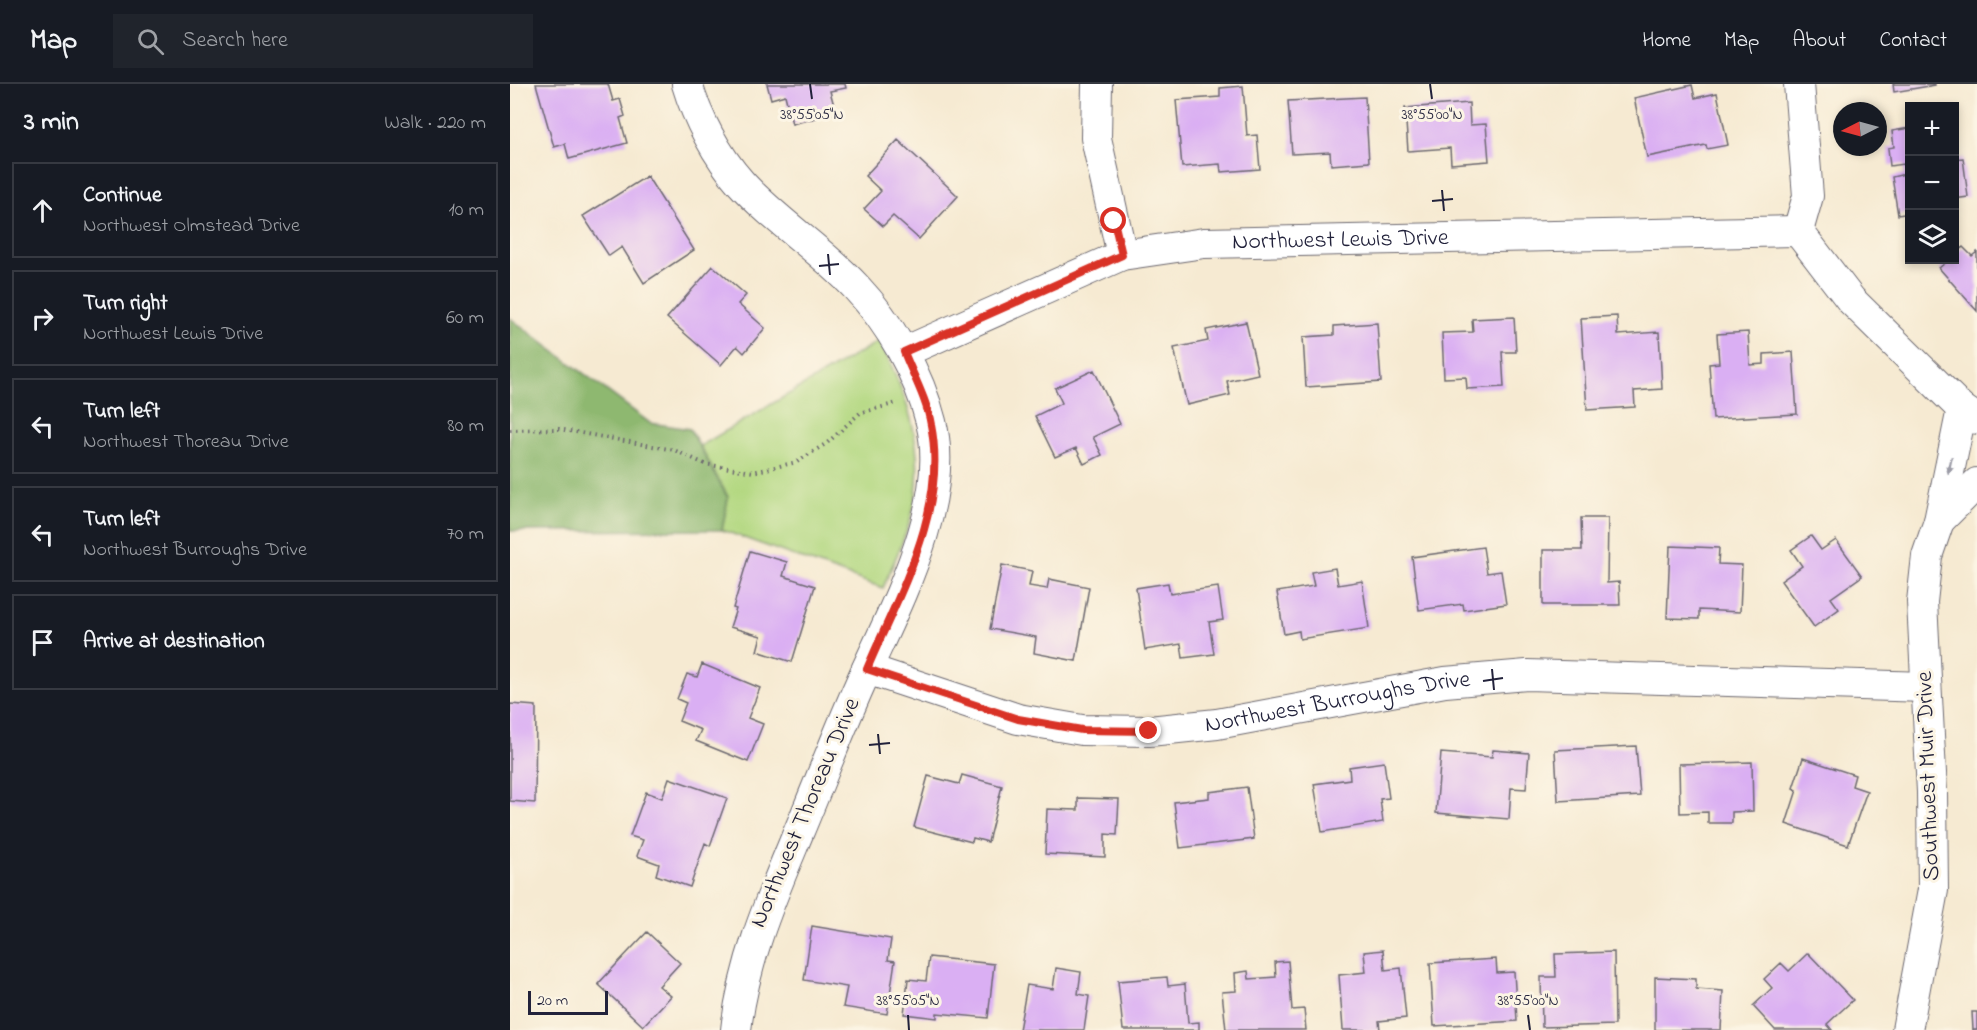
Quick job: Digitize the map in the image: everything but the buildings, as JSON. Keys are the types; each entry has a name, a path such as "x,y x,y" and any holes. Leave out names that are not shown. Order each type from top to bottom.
{"street":[{"name":"Northwest Thoreau Drive","path":"687,84 693,103 714,145 740,182 857,288 904,352 931,422 936,471 917,555 754,939 736,1030"},
{"path":"1097,84 1096,138 1122,255"},
{"path":"1799,84 1808,195 1798,231 1851,300 1969,414"},
{"name":"Northwest Lewis Drive","path":"904,352 1122,255 1204,243 1798,231"},
{"name":"Southwest Muir Drive","path":"1907,1030 1934,890 1922,602 1927,556 1969,414"},
{"path":"1938,521 1977,483"},
{"name":"Northwest Burroughs Drive","path":"867,669 1018,719 1082,730 1149,731 1217,724 1445,682 1527,675 1926,687"}],"path":[{"path":"510,430 559,429 674,450 705,464 753,472 797,462 828,443 860,413 898,402"}],"green space":[{"path":"510,318 650,423 690,429 728,498 722,530 510,531"},
{"path":"879,341 906,402 912,422 918,465 913,510 904,540 883,588 722,530 728,497 700,446"}],"route":[{"path":"1114,221 1122,255 904,352 931,422 936,471 917,555 867,669 1018,719 1082,730 1149,731"}]}
